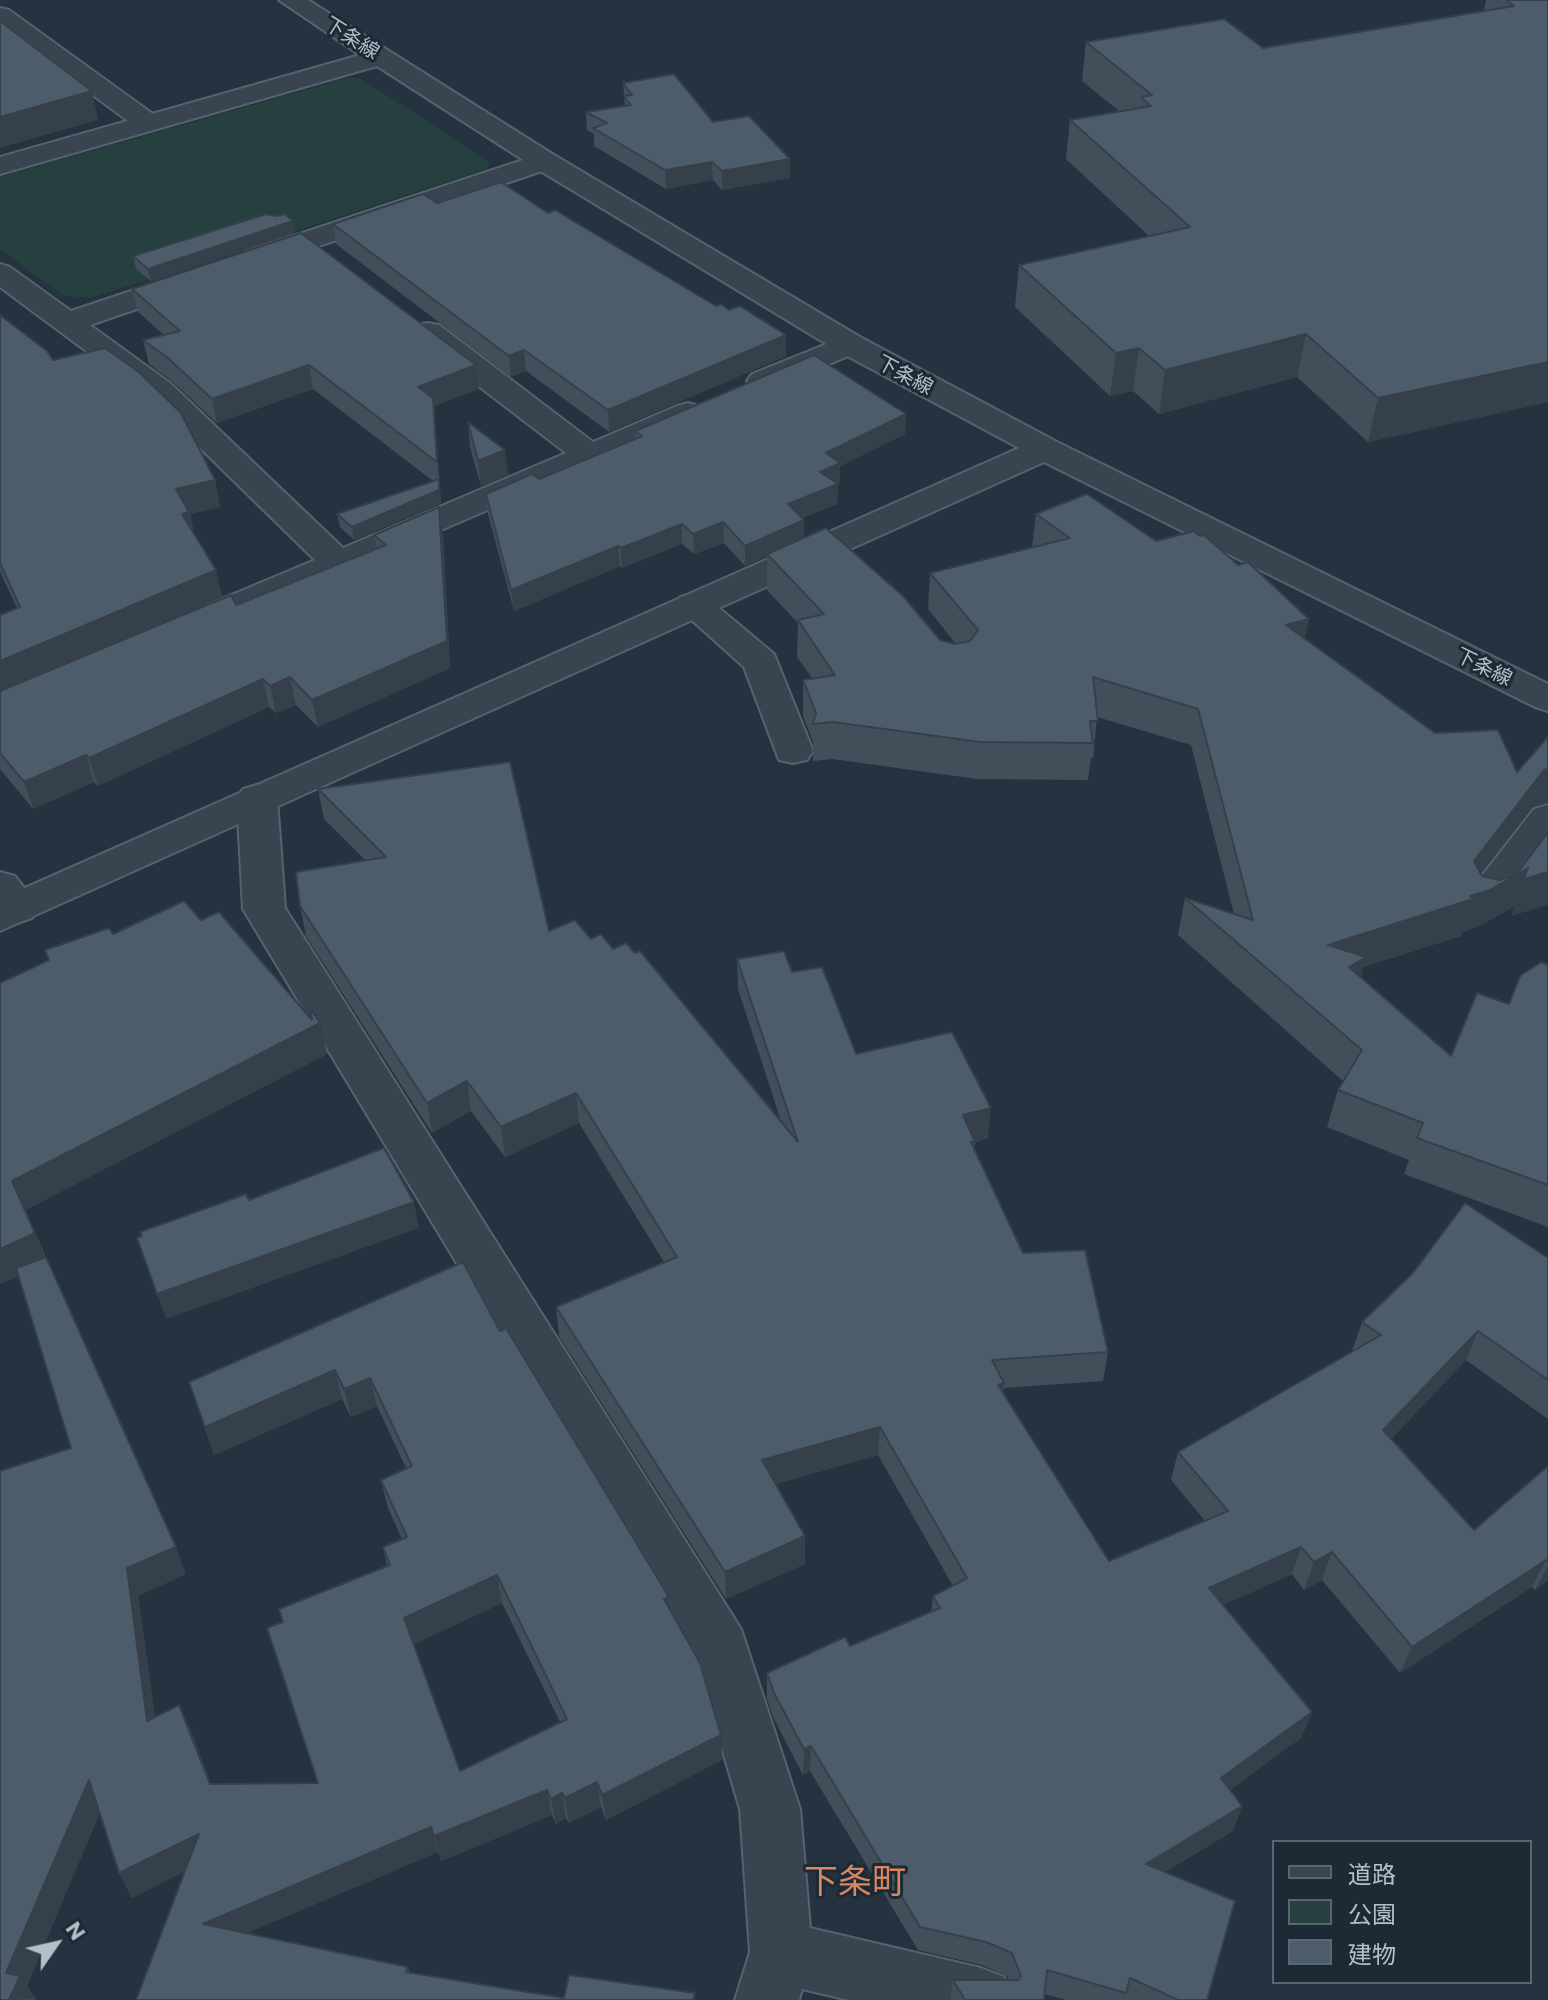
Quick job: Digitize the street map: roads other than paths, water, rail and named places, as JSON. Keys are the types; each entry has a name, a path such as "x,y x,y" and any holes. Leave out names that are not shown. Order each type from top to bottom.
{"street":[{"name":"下条線","path":"291,0 544,161 849,344 1045,449 1548,699"},
{"path":"0,15 148,123"},
{"path":"0,166 381,57"},
{"path":"66,323 544,161"},
{"path":"308,240 333,259"},
{"path":"0,273 159,390 338,562"},
{"path":"406,315 590,455"},
{"path":"183,629 849,344"},
{"path":"6,903 257,798 1045,449"},
{"path":"829,545 861,574"},
{"path":"693,605 761,662 793,751"},
{"path":"257,798 264,909 721,1648 770,1809 774,1976 981,2000"},
{"path":"1486,900 1548,818"}],"district":[{"name":"下条町","path":"855,1882"}]}
